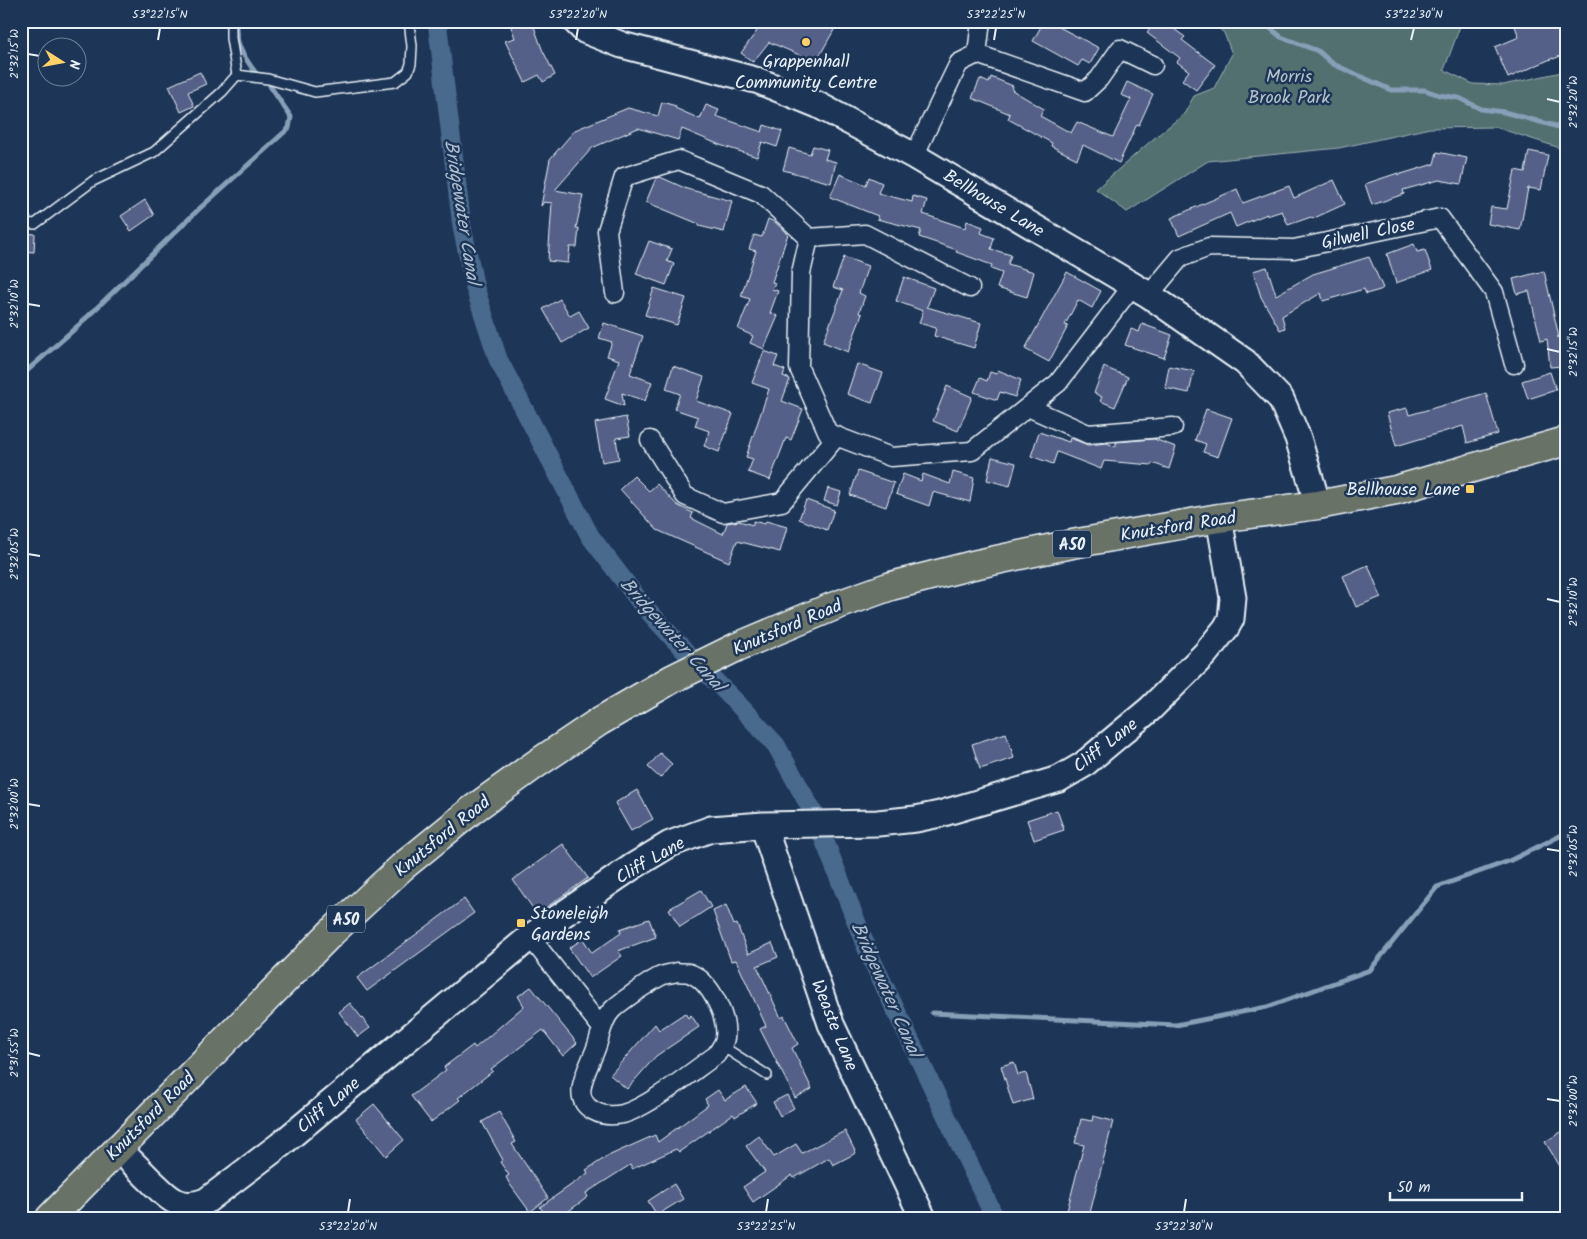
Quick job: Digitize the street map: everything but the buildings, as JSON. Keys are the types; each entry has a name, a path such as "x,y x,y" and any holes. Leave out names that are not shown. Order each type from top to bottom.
{"highway":[{"name":"Knutsford Road","path":"50,1218 332,932 402,867 472,810 536,764 600,720 672,680 737,647 832,607 891,586 973,565 1072,544 1220,518 1318,505 1396,490 1566,441"}],"street":[{"name":"Bellhouse Lane","path":"574,21 584,30 622,45 759,81 818,105 914,156 1141,290 1245,362 1281,399 1298,438 1318,505"},
{"path":"977,54 981,21"},
{"path":"914,156 959,63 977,54 1086,92 1100,79 1120,49 1153,65"},
{"path":"615,293 607,231 624,177 679,160 760,194 809,238 865,234 970,288"},
{"name":"Gilwell Close","path":"1141,290 1180,258 1209,247 1294,249 1440,218 1494,292 1514,364"},
{"path":"809,238 800,273 799,368 828,433 891,457 972,452 1058,383 1141,290"},
{"path":"1028,407 1088,434 1173,427"},
{"path":"650,440 685,496 723,513 782,502 837,436"},
{"name":"Cliff Lane","path":"118,1148 168,1198 184,1205 206,1201 280,1145 530,937 632,867 670,844 711,829 763,825 878,823 916,819 940,814 1059,779 1083,765 1150,709 1205,654 1226,628 1231,618 1233,598 1220,518"},
{"name":"Weaste Lane","path":"763,825 831,1024 923,1218"},
{"path":"530,937 601,1026"},
{"path":"677,972 689,973 702,981 714,994 725,1025 725,1038 722,1046 716,1055 647,1103 624,1113 610,1116 599,1114 588,1108 581,1100 581,1087 597,1046 601,1026 612,1010 660,976 677,972"}],"lane":[{"path":"230,21 237,75"},
{"path":"237,75 268,79 315,92 395,82 408,72 411,64 412,46 409,21"},
{"path":"21,223 35,224 93,181 154,152 215,98 237,75"},
{"path":"722,1046 767,1075"}],"green space":[{"name":"Morris Brook Park","path":"1210,21 1462,21 1444,70 1473,84 1503,85 1566,71 1566,150 1495,127 1430,128 1339,148 1208,161 1127,212 1096,189 1184,114 1194,96 1214,88 1232,54 1224,33"}],"waterway":[{"path":"236,21 240,48 255,72"},
{"name":"Bridgewater Canal","path":"437,21 462,227 475,288 498,359 590,536 641,603 776,745 814,814 869,954 995,1218"},
{"path":"1262,21 1281,37 1318,51 1333,64 1391,90 1425,90 1439,95 1459,98 1481,109 1504,112 1566,129"},
{"path":"21,376 79,325 199,209 289,128 291,117 270,86"},
{"path":"932,1013 1176,1025 1267,1007 1370,970 1437,887 1509,861 1566,833"}],"place":[{"name":"Grappenhall Community Centre","path":"806,42"},
{"name":"Bellhouse Lane","path":"1470,489"},
{"name":"Stoneleigh Gardens","path":"521,923"}]}
